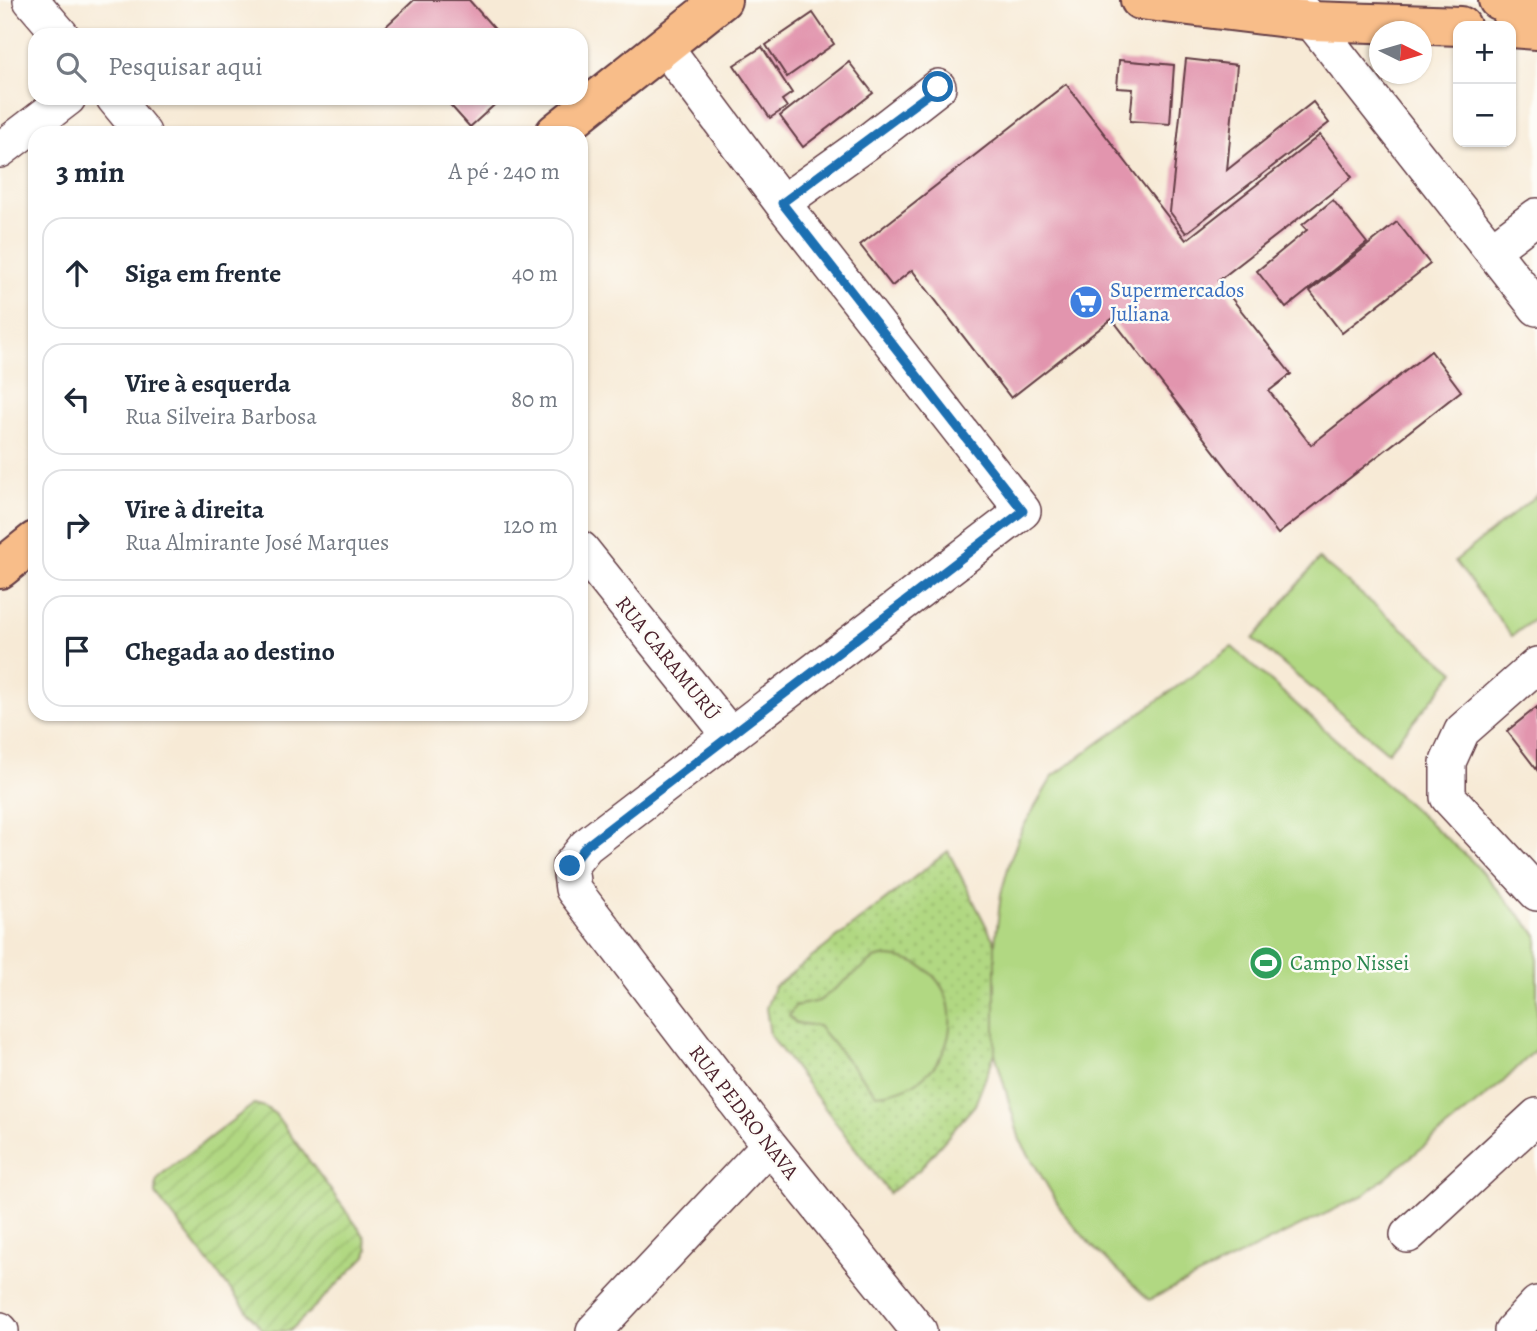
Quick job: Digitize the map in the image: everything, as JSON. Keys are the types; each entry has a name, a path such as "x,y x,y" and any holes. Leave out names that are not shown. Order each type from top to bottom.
{"main road":[{"path":"564,126 722,0"},
{"path":"1140,0 1304,11 1453,25"},
{"path":"1488,21 1490,0"},
{"path":"1498,0 1537,2"},
{"path":"1516,28 1537,30"},
{"path":"0,569 28,547"}],"street":[{"path":"31,0 55,28"},
{"path":"1304,11 1537,308"},
{"path":"665,47 782,203 1023,511 730,735"},
{"path":"782,203 938,87"},
{"path":"31,126 59,105"},
{"path":"120,105 138,126"},
{"path":"0,150 28,129"},
{"path":"1492,250 1537,216"},
{"name":"RUA CARAMURÚ","path":"588,558 730,735"},
{"path":"1537,665 1462,731 1448,762 1448,797 1537,893"},
{"name":"RUA PEDRO NAVA","path":"730,735 586,846 570,866 573,889 769,1146 919,1331"},
{"path":"1408,1236 1537,1116"},
{"path":"594,1331 769,1146"},
{"path":"1512,1331 1537,1304"}],"green space":[{"path":"1537,495 1537,617 1512,636 1455,561"},
{"path":"1319,559 1455,672 1388,752 1253,639"},
{"name":"Campo Nissei","path":"1232,647 1472,861 1537,935 1537,1048 1502,1083 1364,1195 1149,1300 1090,1244 1064,1214 1020,1140 995,1053 995,943 1001,894 1022,829 1053,776"},
{"path":"948,851 995,943 995,1053 975,1105 919,1170 889,1193 770,1035 766,1008 774,987"},
{"path":"882,957 913,962 934,977 947,999 950,1023 945,1048 930,1070 907,1087 876,1094 818,1026 796,1023 789,1016 795,1006 819,1001 874,959"},
{"path":"254,1104 275,1114 365,1237 368,1249 366,1256 290,1331 263,1331 156,1195 156,1182 162,1174"}],"building":[{"path":"414,0 469,0 494,28 384,28"},
{"path":"813,13 834,44 787,77 766,45"},
{"path":"762,47 792,93 782,100 787,107 770,118 734,65"},
{"path":"1186,59 1237,65 1227,170 1313,102 1329,123 1186,233 1170,212"},
{"path":"1119,60 1174,65 1170,124 1130,121 1133,89 1117,88"},
{"path":"849,62 873,93 803,147 780,116"},
{"name":"Supermercados Juliana","path":"1066,84 1186,240 1320,135 1352,177 1218,281 1291,374 1269,391 1311,445 1431,351 1461,391 1278,534 1112,319 1011,398 912,270 892,286 860,245"},
{"path":"450,105 494,105 471,126"},
{"path":"1333,200 1367,243 1286,308 1257,271 1307,230 1302,225"},
{"path":"1397,222 1430,264 1342,333 1310,291"},
{"path":"1537,707 1537,770 1507,731"}],"place":[{"name":"Supermercados Juliana","path":"1086,302"},
{"name":"Campo Nissei","path":"1266,963"}],"route":[{"path":"570,866 586,846 1023,511 782,203 938,87"}]}
